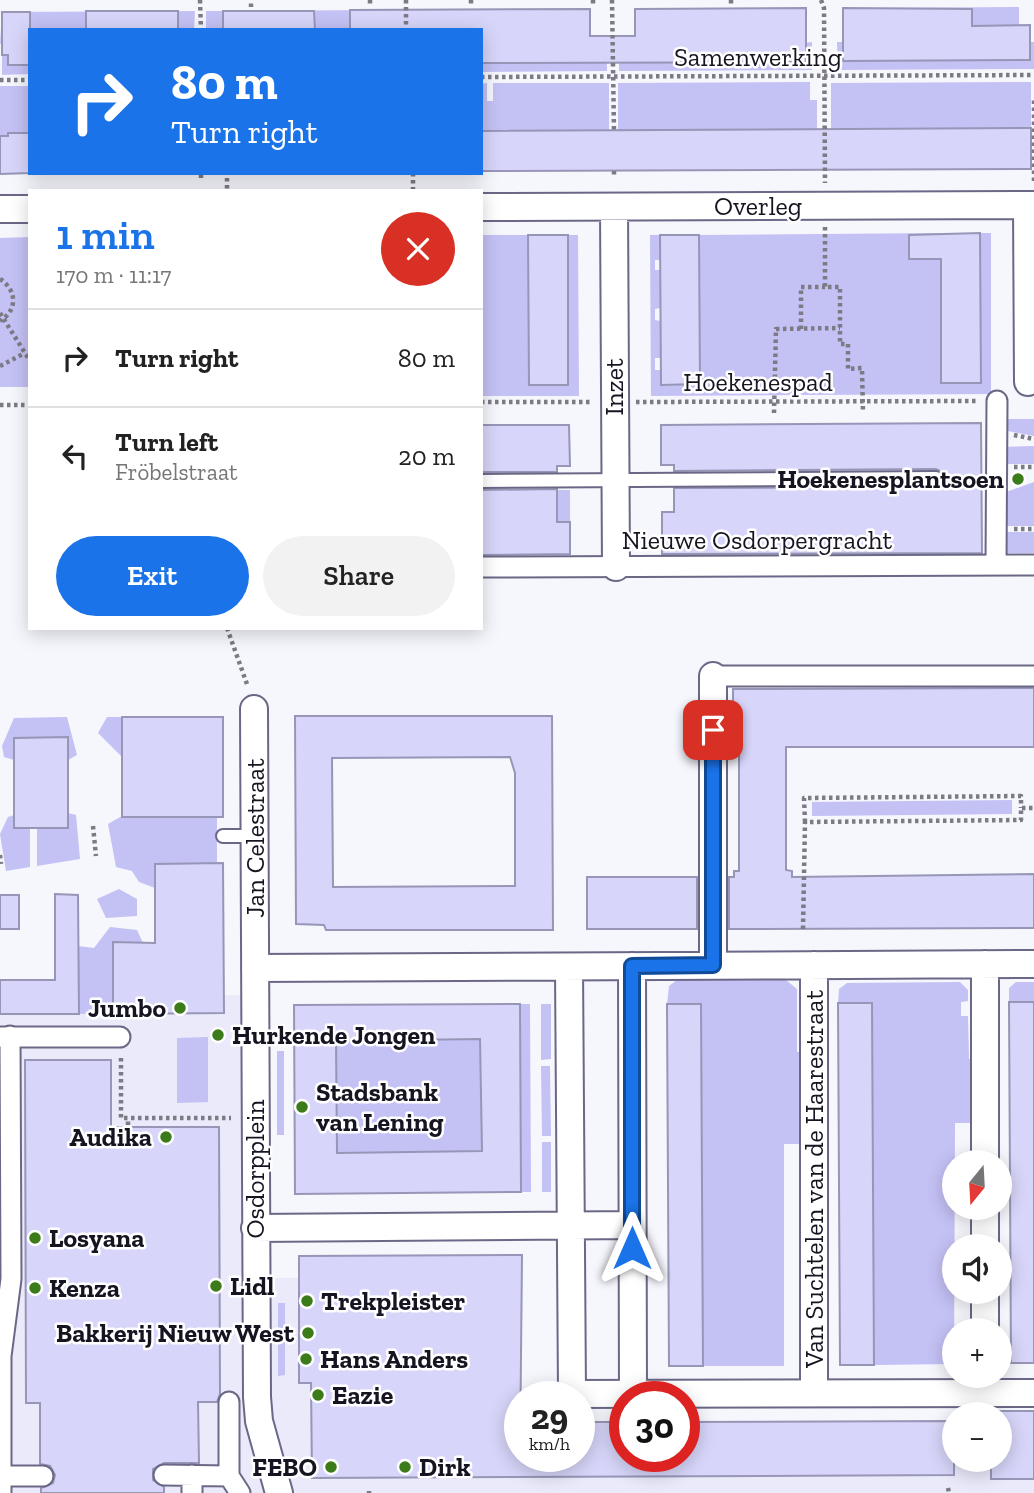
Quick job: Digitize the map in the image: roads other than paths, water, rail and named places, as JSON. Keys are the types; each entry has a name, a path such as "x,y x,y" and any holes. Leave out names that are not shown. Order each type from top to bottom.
{"street":[{"name":"Overleg","path":"483,207 1032,205"},
{"path":"1028,382 1032,205"},
{"name":"Inzet","path":"614,207 616,567"},
{"path":"0,209 28,209"},
{"path":"996,565 997,401"},
{"name":"Nieuwe Osdorpergracht","path":"483,567 1034,565"},
{"path":"713,965 713,677 1034,676"},
{"name":"Jan Celestraat","path":"254,709 255,968"},
{"path":"985,964 985,1150"},
{"name":"Van Suchtelen van de Haarestraat","path":"255,968 1034,964"},
{"name":"Van Suchtelen van de Haarestraat","path":"814,965 814,1393"},
{"path":"632,966 633,1381"},
{"path":"569,967 572,1394 609,1394"},
{"name":"Osdorpplein","path":"255,968 257,1396 259,1422 279,1493"},
{"path":"1,1493 1,1356 11,1275 5,1036 120,1037"},
{"path":"255,1228 632,1225"},
{"path":"700,1394 814,1393 942,1386"},
{"path":"1006,1388 1034,1393"},
{"path":"229,1402 229,1476 240,1493"},
{"path":"164,1475 192,1484 229,1476"},
{"path":"1,1476 43,1476"}],"lane":[{"path":"483,481 936,478"},
{"path":"223,836 255,836"}],"place":[{"name":"Hoekenesplantsoen","path":"1018,479"},
{"name":"Jumbo","path":"180,1008"},
{"name":"Hurkende Jongen","path":"218,1035"},
{"name":"Stadsbank van Lening","path":"302,1107"},
{"name":"Audika","path":"166,1137"},
{"name":"Losyana","path":"35,1238"},
{"name":"Lidl","path":"216,1286"},
{"name":"Kenza","path":"35,1288"},
{"name":"Trekpleister","path":"307,1301"},
{"name":"Bakkerij Nieuw West","path":"308,1333"},
{"name":"Hans Anders","path":"306,1359"},
{"name":"Eazie","path":"318,1395"},
{"name":"FEBO","path":"331,1467"},
{"name":"Dirk","path":"405,1467"}]}
